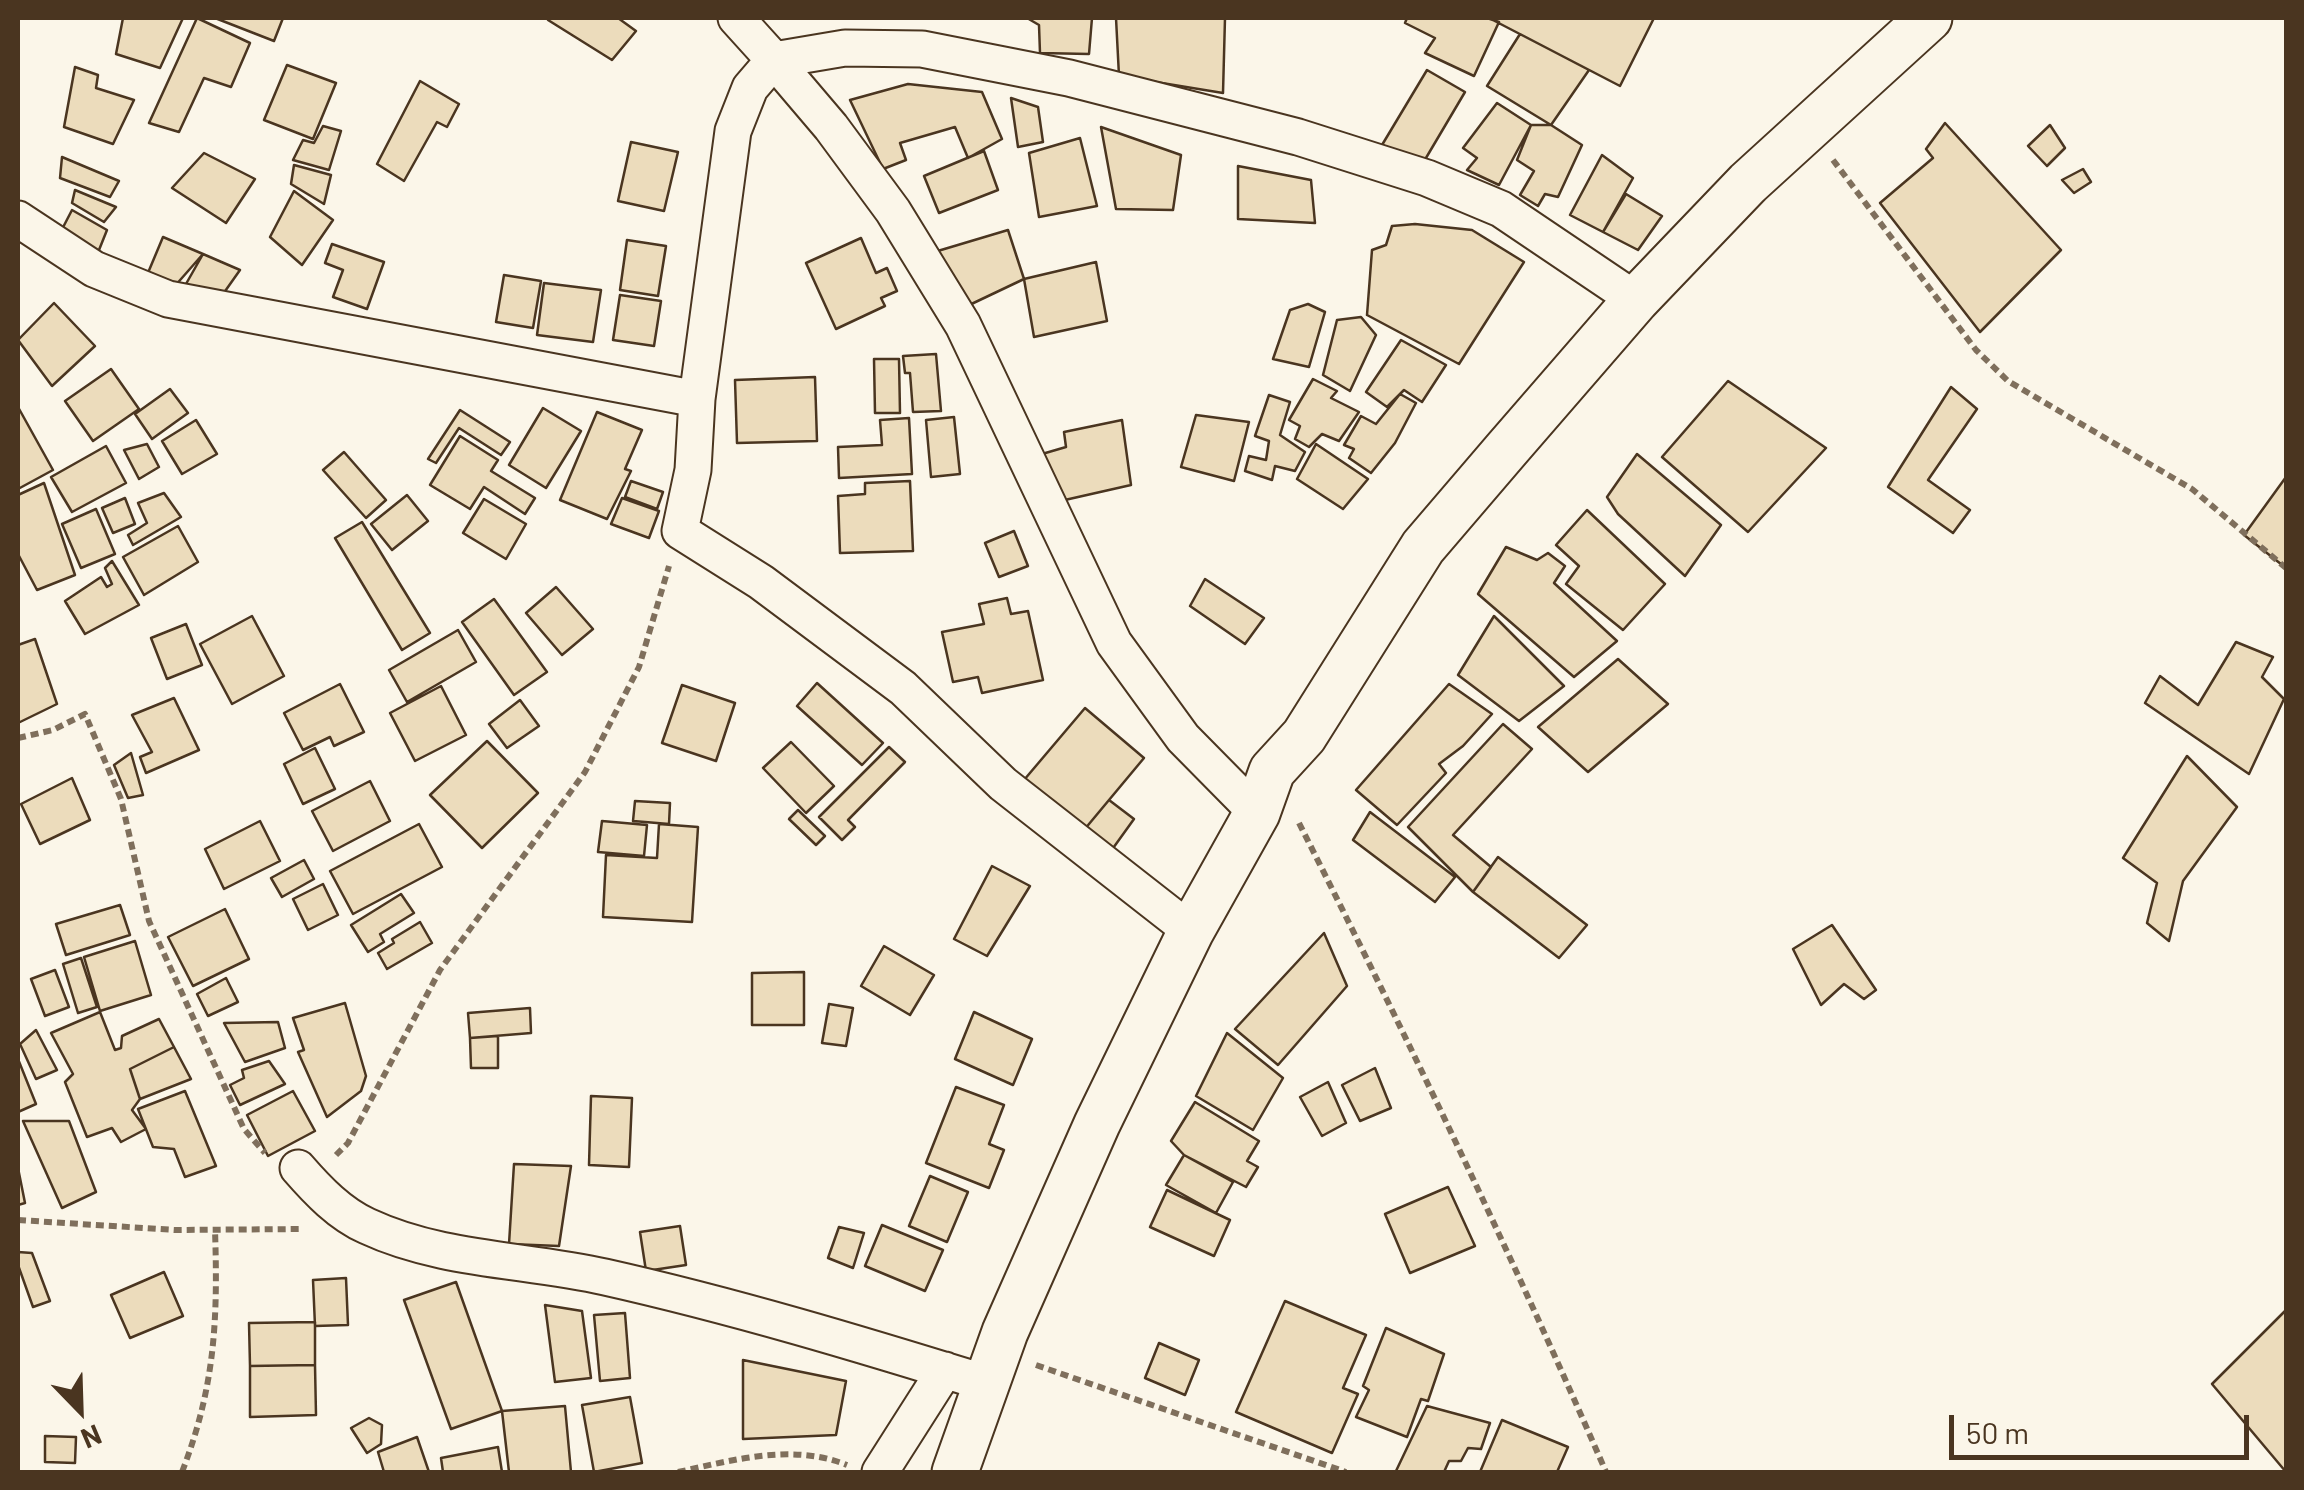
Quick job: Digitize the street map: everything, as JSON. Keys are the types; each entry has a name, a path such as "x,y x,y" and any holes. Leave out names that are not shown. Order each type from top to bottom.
{"street":[{"path":"736,18 831,127 892,211 962,325 1114,643 1183,738 1257,814"},
{"path":"954,1472 976,1368 1190,932 1257,814 1272,771 1304,736 1423,547 1636,300 1748,183 1929,18"},
{"path":"1190,932 1003,784 903,688 762,582 680,531 693,470 696,399 732,131 750,88 774,60 845,48 922,49 1069,78 1298,136 1427,178 1501,208 1636,300"},
{"path":"18,219 94,269 168,299 696,399"},
{"path":"298,1168 329,1201 370,1228 469,1257 600,1276 976,1368"},
{"path":"865,1469 976,1368"}],"path":[{"path":"1808,128 1976,350 2008,381 2192,489 2286,568"},
{"path":"18,738 52,730 85,714 122,799 149,921 244,1129 268,1156 298,1168 322,1163 348,1142 440,970 585,772 639,667 680,531"},
{"path":"1272,771 1371,959 1530,1295 1606,1472"},
{"path":"18,1220 215,1230 370,1228"},
{"path":"182,1472 212,1376 218,1317 215,1230"},
{"path":"976,1368 1346,1472"},
{"path":"678,1472 749,1456 818,1453 865,1469"}],"building":[{"path":"123,18 183,18 160,68 116,54"},
{"path":"197,18 250,43 231,87 204,78 179,132 149,123"},
{"path":"215,18 283,18 274,41"},
{"path":"550,18 618,18 636,31 612,60"},
{"path":"1027,18 1092,18 1089,54 1040,53 1039,25"},
{"path":"1116,18 1225,18 1223,93 1119,76"},
{"path":"1407,18 1487,18 1499,22 1474,76 1425,53 1435,38 1405,23"},
{"path":"1489,18 1654,18 1620,86"},
{"path":"1520,34 1589,70 1551,125 1487,86"},
{"path":"287,65 336,83 313,139 264,120"},
{"path":"75,67 98,75 96,88 134,100 113,144 64,127"},
{"path":"1427,70 1465,92 1423,163 1382,145"},
{"path":"420,81 459,104 447,127 437,122 404,181 377,164"},
{"path":"908,84 982,92 1002,139 968,158 955,127 900,143 906,160 883,169 850,100"},
{"path":"1011,98 1038,107 1043,142 1018,147"},
{"path":"1497,103 1531,125 1499,185 1467,170 1477,158 1463,148"},
{"path":"1945,123 2061,250 1980,332 1880,203 1933,158 1926,149"},
{"path":"1531,125 1551,125 1582,145 1558,197 1545,194 1538,206 1520,195 1534,171 1517,160"},
{"path":"2050,125 2065,148 2047,166 2028,146"},
{"path":"323,126 341,131 329,170 293,160 303,140 314,143"},
{"path":"1101,127 1181,155 1173,210 1116,209"},
{"path":"1080,138 1097,206 1039,217 1029,153"},
{"path":"631,142 678,152 664,211 618,201"},
{"path":"984,151 998,190 939,213 924,176"},
{"path":"204,153 255,179 226,223 172,188"},
{"path":"1602,155 1633,178 1603,232 1570,215"},
{"path":"62,157 119,181 110,197 60,178"},
{"path":"294,165 331,175 324,204 291,184"},
{"path":"1238,166 1311,180 1315,223 1238,219"},
{"path":"2083,169 2091,182 2074,193 2062,180"},
{"path":"75,190 116,207 104,222 72,203"},
{"path":"294,191 333,220 302,265 270,237"},
{"path":"1626,194 1662,216 1638,250 1603,232"},
{"path":"72,210 107,230 97,255 58,237"},
{"path":"1415,224 1472,230 1524,262 1459,364 1367,315 1372,250 1386,245 1392,226"},
{"path":"1008,230 1024,279 963,308 931,253"},
{"path":"163,237 203,254 174,287 145,280"},
{"path":"861,238 876,273 887,268 897,291 881,298 885,306 836,329 806,263"},
{"path":"627,240 666,246 658,296 620,290"},
{"path":"332,244 384,262 367,309 333,297 343,270 325,263"},
{"path":"203,254 240,270 216,304 182,291"},
{"path":"1096,262 1107,321 1034,337 1024,279"},
{"path":"504,275 541,281 533,328 496,322"},
{"path":"544,283 601,290 593,342 537,335"},
{"path":"620,295 661,301 654,346 613,340"},
{"path":"54,303 95,346 52,386 18,340"},
{"path":"1308,304 1325,312 1309,367 1273,359 1290,310"},
{"path":"1361,317 1376,335 1350,391 1323,375 1337,320"},
{"path":"1401,340 1446,365 1422,402 1404,390 1387,407 1366,392"},
{"path":"936,354 941,411 913,412 910,373 905,373 903,356"},
{"path":"874,359 899,359 900,413 875,413"},
{"path":"111,369 139,409 93,441 65,401"},
{"path":"815,377 817,441 737,443 735,380"},
{"path":"1313,379 1337,391 1331,398 1359,412 1339,441 1322,434 1309,447 1295,439 1300,426 1289,420"},
{"path":"1728,381 1826,448 1748,532 1662,457"},
{"path":"1951,387 1977,409 1928,480 1970,510 1953,533 1888,487"},
{"path":"170,389 188,413 152,439 135,414"},
{"path":"1400,394 1416,403 1395,443 1371,473 1349,458 1354,449 1344,445 1361,416 1376,424"},
{"path":"1269,395 1290,402 1280,435 1305,452 1295,471 1275,466 1272,480 1245,471 1249,456 1266,460 1269,441 1255,436"},
{"path":"18,407 53,470 18,489"},
{"path":"543,408 581,431 546,488 509,465"},
{"path":"460,410 510,442 501,455 459,428 436,463 428,459"},
{"path":"597,412 642,430 625,469 631,471 607,519 560,500"},
{"path":"1196,415 1249,422 1234,481 1181,467"},
{"path":"954,417 960,474 931,477 926,420"},
{"path":"909,418 912,474 839,478 838,447 882,445 880,420"},
{"path":"196,420 217,454 182,474 162,441"},
{"path":"1122,420 1131,485 1056,502 1042,454 1066,447 1064,432"},
{"path":"460,436 498,460 491,471 535,498 525,514 484,487 470,509 430,485"},
{"path":"147,444 159,467 139,479 124,450"},
{"path":"1316,444 1368,479 1343,509 1297,479"},
{"path":"106,446 126,483 72,512 51,477"},
{"path":"344,452 386,500 366,518 323,470"},
{"path":"1637,454 1721,525 1685,576 1618,514 1607,497"},
{"path":"2286,477 2286,568 2244,535"},
{"path":"631,481 663,492 657,509 625,497"},
{"path":"910,481 913,551 840,553 838,496 865,494 865,483"},
{"path":"44,483 75,575 37,590 18,554 18,495"},
{"path":"164,493 181,517 133,545 128,535 147,523 138,503"},
{"path":"407,495 428,521 392,550 371,524"},
{"path":"125,498 135,524 113,533 102,508"},
{"path":"622,498 659,511 649,538 611,524"},
{"path":"484,499 526,524 506,559 463,533"},
{"path":"96,509 115,554 81,568 62,524"},
{"path":"1587,510 1665,584 1623,630 1566,584 1579,566 1556,545"},
{"path":"362,522 430,633 402,650 335,538"},
{"path":"178,526 198,562 144,595 123,557"},
{"path":"1014,531 1028,566 999,577 985,543"},
{"path":"1506,547 1537,560 1548,553 1565,566 1554,583 1617,641 1574,677 1478,594"},
{"path":"112,561 139,605 85,634 65,601 101,577 107,587 112,584 105,568"},
{"path":"1205,579 1264,618 1245,644 1190,606"},
{"path":"556,587 593,629 562,655 526,613"},
{"path":"1007,598 1011,614 1028,611 1043,680 982,693 978,677 953,682 942,632 984,624 979,604"},
{"path":"494,599 547,672 514,695 462,622"},
{"path":"252,616 284,676 232,704 200,644"},
{"path":"1494,616 1564,686 1519,721 1458,675"},
{"path":"186,624 202,665 167,679 151,638"},
{"path":"458,630 476,662 407,702 389,670"},
{"path":"35,639 57,704 18,723 18,645"},
{"path":"2236,642 2273,657 2262,677 2284,699 2249,774 2145,703 2160,676 2198,705"},
{"path":"1618,659 1668,704 1588,772 1538,727"},
{"path":"817,683 883,743 862,765 797,706"},
{"path":"340,684 364,732 334,746 330,737 303,750 284,713"},
{"path":"1449,684 1492,714 1463,746 1439,764 1446,773 1397,825 1356,790"},
{"path":"682,685 735,703 716,761 662,743"},
{"path":"441,686 466,735 415,761 390,713"},
{"path":"174,698 199,750 146,773 140,757 152,752 132,715"},
{"path":"520,700 539,726 507,748 489,724"},
{"path":"1085,708 1144,758 1084,830 1024,780"},
{"path":"1503,724 1532,749 1453,835 1491,867 1473,892 1408,827"},
{"path":"487,741 538,793 482,848 430,795"},
{"path":"791,742 834,786 806,813 763,768"},
{"path":"889,747 905,762 848,820 855,827 842,840 819,817"},
{"path":"315,748 335,789 303,804 284,764"},
{"path":"131,753 143,795 128,798 114,765"},
{"path":"2187,756 2237,807 2183,881 2169,941 2147,923 2157,883 2123,858"},
{"path":"72,778 90,820 40,844 21,804"},
{"path":"370,781 390,821 333,851 312,811"},
{"path":"1109,800 1134,819 1111,851 1084,830"},
{"path":"635,801 670,803 669,824 633,821"},
{"path":"798,810 825,836 816,845 789,819"},
{"path":"1370,812 1455,877 1435,902 1353,840"},
{"path":"260,821 280,861 224,889 205,849"},
{"path":"602,821 647,825 644,856 598,852"},
{"path":"419,824 442,867 353,914 330,871"},
{"path":"659,824 698,827 692,922 603,917 606,855 657,858"},
{"path":"1498,857 1587,925 1559,958 1473,892"},
{"path":"304,860 314,879 282,897 271,878"},
{"path":"992,866 1030,886 987,956 954,939"},
{"path":"323,884 338,915 308,930 293,899"},
{"path":"401,894 414,913 380,934 384,942 368,952 351,925"},
{"path":"120,905 130,935 66,955 56,924"},
{"path":"225,909 249,959 193,986 168,937"},
{"path":"420,922 432,943 387,969 378,953"},
{"path":"1832,925 1876,990 1864,999 1844,984 1821,1005 1793,949"},
{"path":"1324,933 1347,986 1278,1065 1235,1029"},
{"path":"135,941 151,995 100,1011 84,957"},
{"path":"884,946 934,975 910,1015 861,986"},
{"path":"81,958 97,1007 78,1013 63,964"},
{"path":"55,970 69,1007 45,1016 31,979"},
{"path":"804,972 804,1025 752,1025 752,973"},
{"path":"226,978 238,1002 208,1016 197,994"},
{"path":"345,1003 366,1076 361,1091 327,1117 298,1052 304,1050 293,1018"},
{"path":"829,1004 853,1008 846,1046 822,1043"},
{"path":"530,1008 531,1033 470,1038 468,1013"},
{"path":"100,1012 115,1050 121,1048 122,1036 159,1019 174,1047 130,1069 140,1099 132,1110 146,1129 121,1142 112,1128 87,1137 65,1082 73,1074 51,1033"},
{"path":"974,1012 1032,1039 1013,1085 955,1059"},
{"path":"278,1022 285,1048 245,1062 224,1023"},
{"path":"36,1030 57,1070 36,1079 20,1044"},
{"path":"1227,1033 1283,1078 1253,1130 1196,1096"},
{"path":"498,1036 498,1068 471,1068 470,1038"},
{"path":"174,1047 191,1079 140,1099 130,1069"},
{"path":"18,1059 36,1104 18,1112"},
{"path":"269,1061 285,1084 240,1105 230,1085 244,1078 242,1070"},
{"path":"1375,1068 1391,1108 1360,1121 1342,1085"},
{"path":"1328,1082 1346,1123 1322,1136 1300,1097"},
{"path":"956,1087 1004,1105 989,1144 1004,1150 989,1188 926,1163"},
{"path":"185,1091 216,1166 185,1177 174,1149 153,1147 138,1109"},
{"path":"293,1091 315,1131 268,1156 247,1115"},
{"path":"591,1096 632,1098 629,1167 589,1165"},
{"path":"1195,1102 1259,1141 1247,1161 1258,1167 1246,1187 1184,1155 1171,1141"},
{"path":"23,1121 69,1121 96,1192 62,1208"},
{"path":"1184,1155 1233,1182 1216,1213 1166,1185"},
{"path":"514,1164 571,1166 559,1246 509,1244"},
{"path":"18,1168 25,1203 18,1205"},
{"path":"930,1176 968,1192 947,1242 909,1226"},
{"path":"1448,1187 1475,1246 1410,1273 1385,1214"},
{"path":"1167,1190 1230,1220 1214,1256 1150,1227"},
{"path":"882,1225 943,1250 925,1291 865,1266"},
{"path":"680,1226 686,1265 646,1271 640,1232"},
{"path":"839,1227 864,1233 853,1268 828,1258"},
{"path":"18,1252 32,1253 50,1301 33,1307 18,1265"},
{"path":"164,1272 183,1316 130,1338 111,1295"},
{"path":"346,1278 348,1325 315,1326 313,1280"},
{"path":"456,1282 502,1411 451,1429 404,1300"},
{"path":"1285,1301 1366,1335 1343,1388 1358,1394 1332,1453 1236,1412"},
{"path":"545,1305 582,1311 591,1378 555,1382"},
{"path":"2286,1310 2286,1472 2212,1384"},
{"path":"625,1313 630,1378 600,1381 594,1315"},
{"path":"315,1322 315,1365 250,1366 249,1323"},
{"path":"1386,1328 1444,1354 1428,1401 1421,1399 1407,1437 1356,1417 1369,1390 1363,1386"},
{"path":"1159,1343 1199,1360 1185,1395 1145,1378"},
{"path":"743,1360 846,1381 836,1435 743,1439"},
{"path":"315,1365 316,1415 250,1417 250,1366"},
{"path":"630,1397 642,1463 594,1472 582,1405"},
{"path":"565,1406 571,1472 509,1472 502,1411"},
{"path":"1427,1406 1490,1423 1481,1449 1468,1448 1461,1461 1449,1461 1444,1472 1396,1471"},
{"path":"369,1418 382,1425 381,1444 367,1453 351,1428"},
{"path":"1502,1420 1568,1447 1557,1472 1480,1472"},
{"path":"45,1436 76,1437 75,1463 45,1462"},
{"path":"417,1437 429,1472 384,1472 378,1452"},
{"path":"498,1447 502,1472 443,1472 441,1458"}]}
